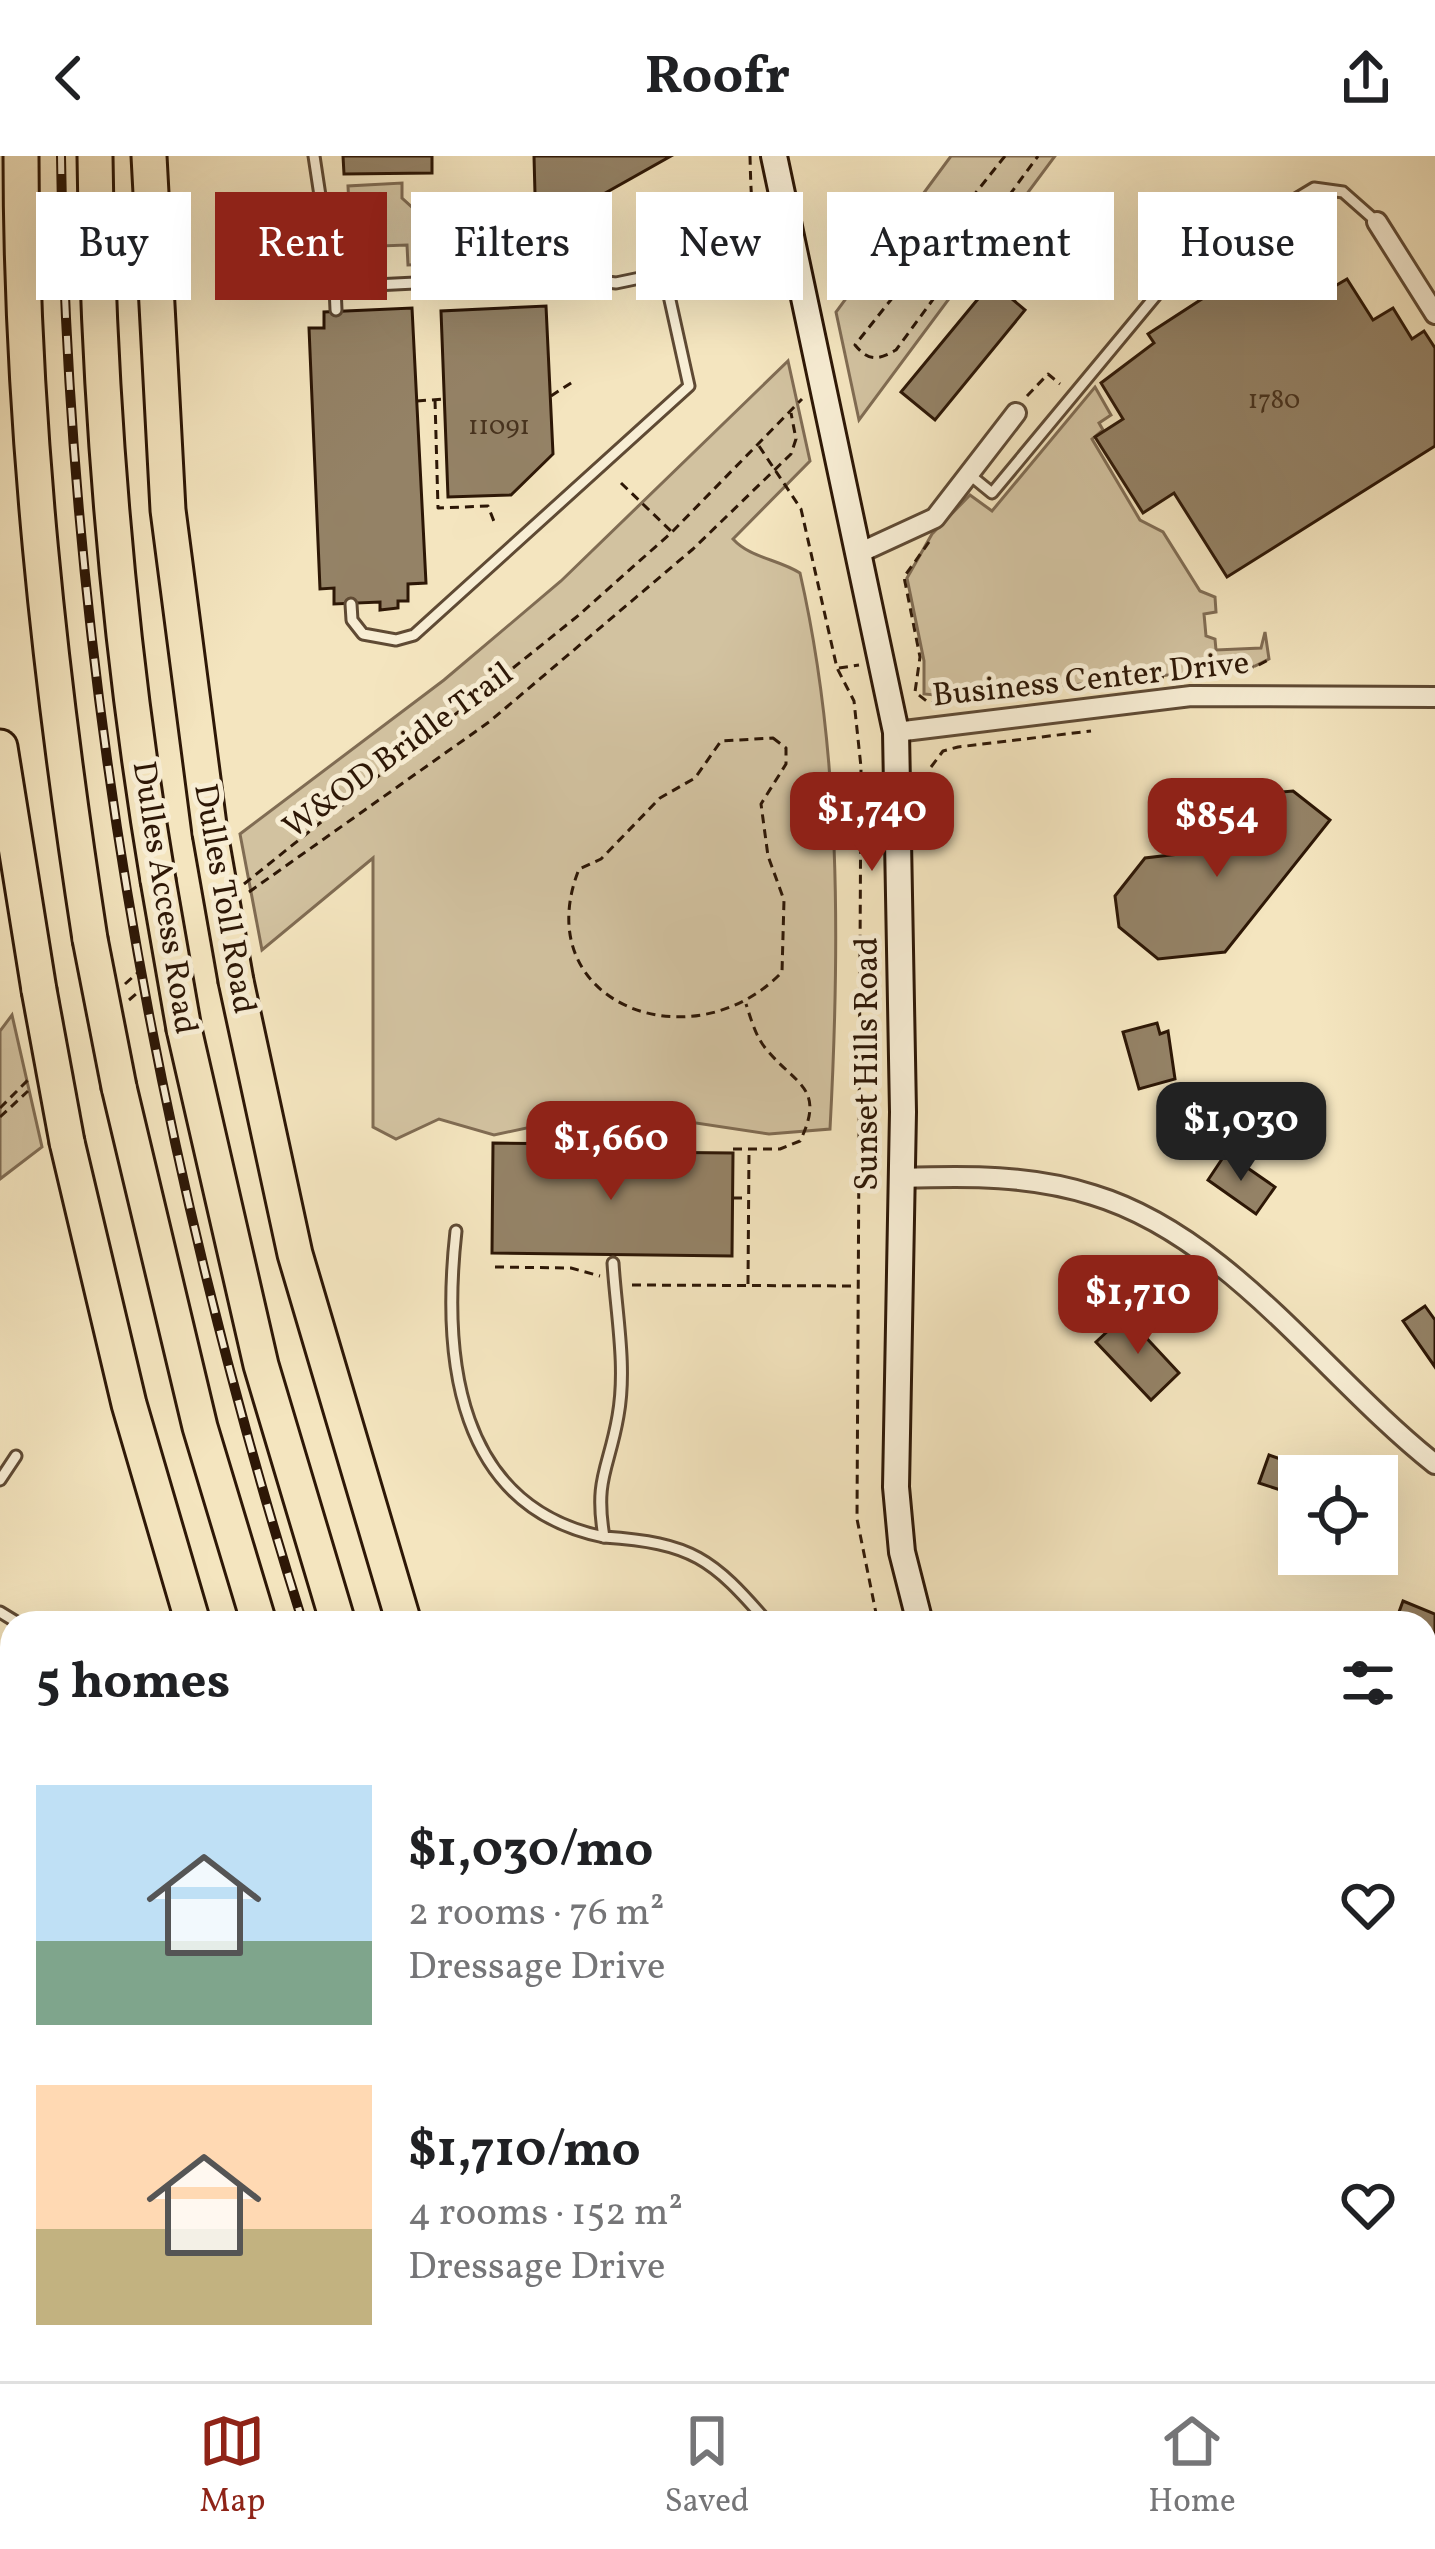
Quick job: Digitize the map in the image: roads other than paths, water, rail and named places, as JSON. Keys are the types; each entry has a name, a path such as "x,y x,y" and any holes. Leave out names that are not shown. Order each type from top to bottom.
{"highway":[{"path":"21,156 30,415 45,598 90,939 170,1316 256,1611"},
{"name":"Dulles Access Road","path":"95,156 100,329 118,574 158,880 184,1029 261,1365 334,1611"},
{"name":"Dulles Toll Road","path":"148,156 168,510 210,833 236,982 295,1254 400,1611"},
{"path":"0,747 67,1142 129,1404 189,1611"}],"main road":[{"name":"Sunset Hills Road","path":"774,156 896,732 903,1178 896,1487 902,1552 917,1611"}],"street":[{"path":"1377,222 1435,314"},
{"path":"859,553 926,524 970,476 1021,406"},
{"name":"Business Center Drive","path":"896,732 1191,696 1435,697"},
{"path":"903,1178 1005,1177 1051,1184 1128,1208 1164,1226 1211,1260 1435,1464"}],"lane":[{"path":"314,156 319,192"},
{"path":"970,476 992,493 1163,287 1251,225 1314,188 1329,187 1359,202 1377,222"},
{"path":"336,310 335,287 555,276 616,283 664,273 689,386 414,635 396,640 363,634 352,620 351,604"},
{"path":"456,1231 450,1279 454,1359 473,1435 499,1475 532,1510 566,1529 686,1549 713,1563 757,1611"},
{"path":"604,1537 597,1495 618,1417 621,1376 613,1263"},
{"path":"0,1480 16,1456"}],"railway":[{"path":"61,156 67,343 81,529 128,898 203,1263 299,1611"}]}
